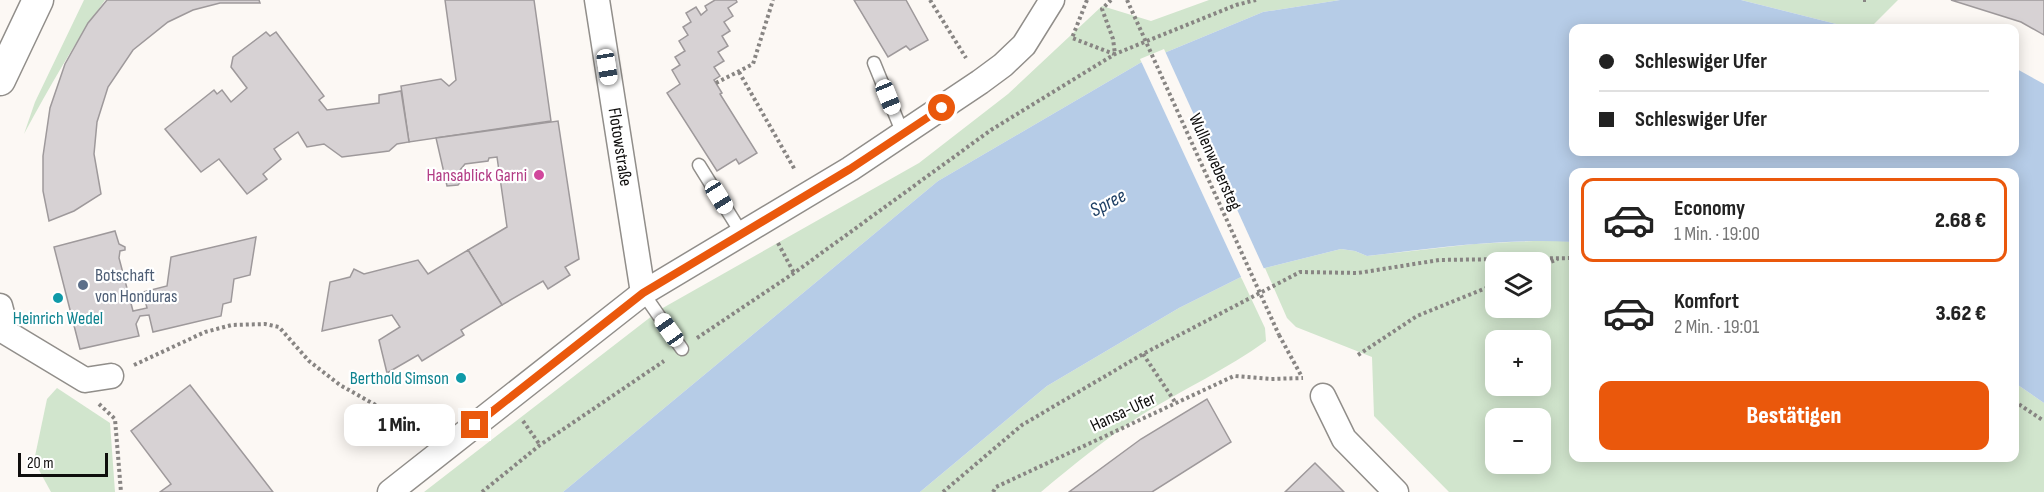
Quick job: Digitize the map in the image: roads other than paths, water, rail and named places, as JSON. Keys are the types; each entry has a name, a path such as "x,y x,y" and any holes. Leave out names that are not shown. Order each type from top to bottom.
{"street":[{"path":"0,80 38,0"},
{"name":"Flotowstraße","path":"597,0 643,293"},
{"path":"390,492 643,293 850,169 1003,65 1024,45 1052,0"},
{"path":"0,306 8,333 85,380 111,376"},
{"path":"1323,396 1344,439 1396,492"}],"lane":[{"path":"874,63 903,134"},
{"path":"699,165 742,234"},
{"path":"643,293 682,349"}],"water":[{"name":"Spree","path":"1340,0 1741,0 1836,24 1569,24 1569,156 2019,156 2019,70 2044,84 2044,403 2019,386 2019,168 1569,168 1569,242 1521,241 1367,256 1341,249 1265,268 1241,277 1179,308 1047,386 920,492 563,492 938,181 1140,63 1263,12"}],"place":[{"name":"Hansablick Garni","path":"539,175"},
{"name":"Botschaft von Honduras","path":"83,285"},
{"name":"Heinrich Wedel","path":"58,298"},
{"name":"Berthold Simson","path":"461,378"}]}
